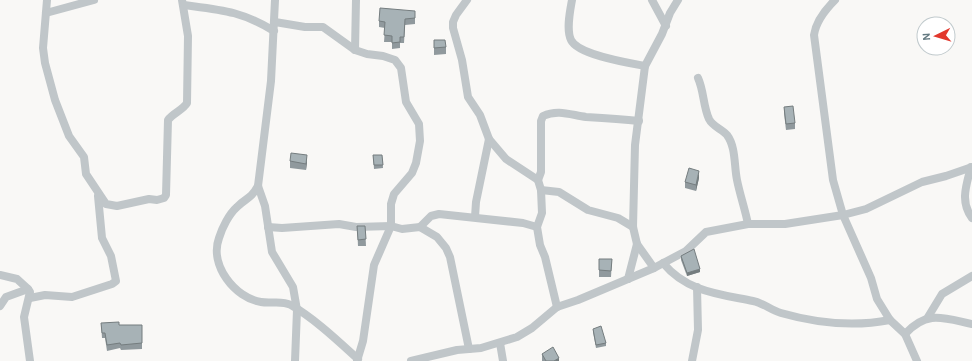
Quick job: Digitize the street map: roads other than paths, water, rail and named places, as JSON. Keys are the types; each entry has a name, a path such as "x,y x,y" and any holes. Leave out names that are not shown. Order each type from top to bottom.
{"street":[{"path":"47,0 43,48 45,63 55,100 69,136 84,157 86,174 98,195 106,204 117,206 149,199 157,200 164,198 166,195 168,120 171,115 185,107 187,103 189,62 183,3 241,14 254,19 274,31"},
{"path":"46,13 94,0"},
{"path":"275,0 271,81 258,186 252,197 236,207 227,221 216,247 218,260 232,287 248,298 262,302 280,302 290,305 337,339 358,360"},
{"path":"355,50 356,0"},
{"path":"467,0 456,15 453,28 462,60 468,97 480,115 489,139 506,159 538,180"},
{"path":"572,0 569,36 571,42 578,48 589,53 645,66"},
{"path":"652,0 666,26"},
{"path":"654,268 637,244 633,226 635,145 645,66 666,26 670,13 678,0"},
{"path":"836,0 826,9 815,27 814,35 832,180 843,216 866,265 877,299 890,320 905,334 911,343 917,361"},
{"path":"275,22 305,27 323,27 355,50 395,60 401,68 406,102 419,124 420,141 416,163 412,173 394,194 391,204 391,226 374,265 364,336 358,360"},
{"path":"698,78 703,88 709,120 727,135 735,159 738,187 748,224"},
{"path":"557,307 537,227 542,213 541,190 538,180 541,172 541,121 543,116 559,112 587,117 599,116 639,121"},
{"path":"475,217 476,202 489,139"},
{"path":"411,361 457,350 500,343 517,337 532,328 557,307 578,300 654,268 686,251 706,232 748,224 785,224 843,216 866,209 922,182 946,176 971,167"},
{"path":"971,167 965,190 964,204 972,218"},
{"path":"258,186 265,206 272,252 293,287 297,310 295,361"},
{"path":"541,190 559,192 588,210 618,218 633,226"},
{"path":"30,298 45,295 72,297 112,284 116,281 111,256 102,238 98,195"},
{"path":"420,227 430,216 439,214 524,223 537,227"},
{"path":"268,227 282,228 338,224 356,227 391,226 402,229 420,227 437,237 446,248 450,257 469,349"},
{"path":"628,279 637,244"},
{"path":"663,263 678,279 697,287 725,297 754,301 786,314 814,320 851,324 890,320"},
{"path":"0,275 18,279 30,292 30,298 27,303 24,317 30,361"},
{"path":"905,334 914,324 928,317 942,294 972,276"},
{"path":"692,361 698,330 697,287"},
{"path":"0,306 6,297 28,289"},
{"path":"928,317 972,324"},
{"path":"500,343 503,361"}]}
